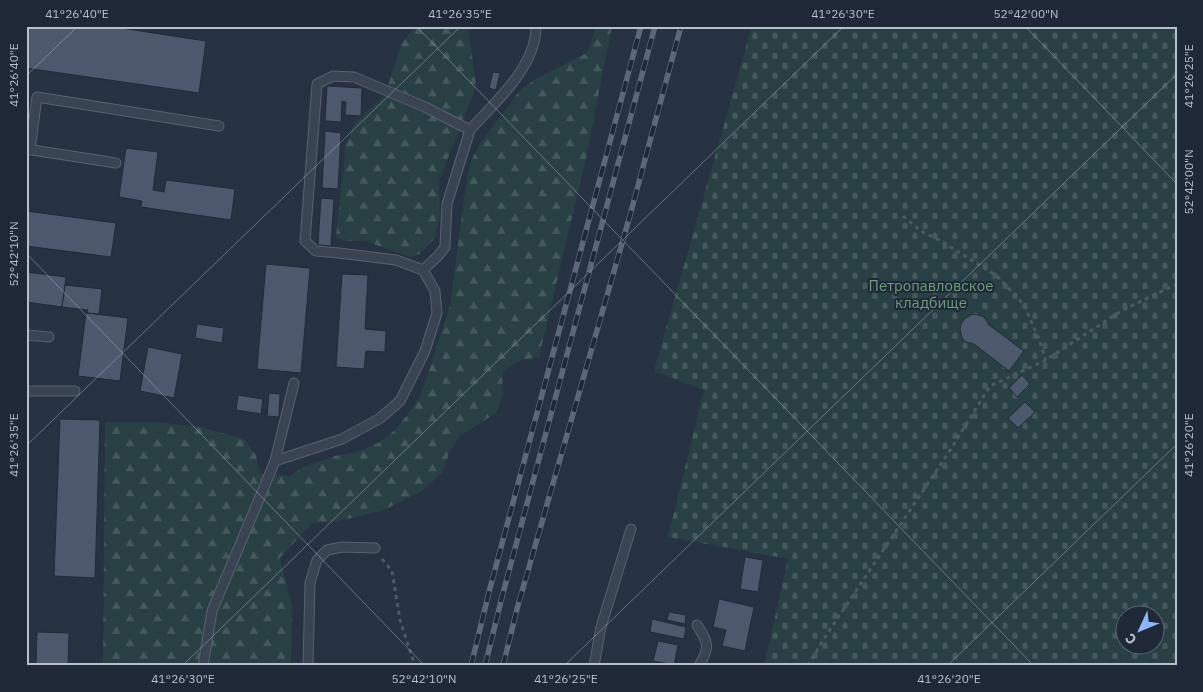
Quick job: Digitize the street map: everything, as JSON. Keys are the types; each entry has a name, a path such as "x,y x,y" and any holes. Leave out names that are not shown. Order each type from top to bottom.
{"lane":[{"path":"423,270 438,256 444,247 447,204 470,130 511,85 528,60 536,36 536,26"},
{"path":"275,461 342,439 379,419 400,401 425,351 437,313 435,291 423,270 396,260 316,252 305,241 317,84 333,76 354,77 425,107 470,130"},
{"path":"116,163 28,149 38,97 219,126"},
{"path":"26,335 49,337"},
{"path":"204,666 212,611 275,461 294,383"},
{"path":"26,391 75,391"},
{"path":"594,666 601,627 631,529"},
{"path":"308,666 310,583 317,560 326,550 342,547 375,548"},
{"path":"697,626 706,639 707,652 699,666"}],"path":[{"path":"903,216 921,231 941,241 996,276 1024,305 1046,360"},
{"path":"808,666 823,640 949,452 990,386 1046,360 1122,312 1177,284"},
{"path":"375,548 392,571 400,620 416,666"}],"green space":[{"path":"415,26 465,26 469,31 476,87 439,181 440,217 434,239 420,254 410,257 365,241 344,241 336,236 346,143 355,123 385,95 402,43"},
{"path":"595,26 612,26 587,154 539,357 518,361 502,373 503,394 496,413 460,436 449,453 443,472 422,491 382,511 334,522 312,523 280,558 292,606 291,666 103,666 105,422 158,422 201,427 244,439 256,455 260,473 290,476 303,467 335,456 357,452 378,443 395,430 421,395 450,305 466,184 471,161 482,140 521,89 539,77 587,53"},
{"name":"Петропавловское кладбище","path":"752,26 1177,26 1177,666 764,666 788,559 668,537 704,390 654,371"}],"building":[{"path":"26,26 108,26 206,41 199,93 26,68"},
{"path":"493,72 500,73 496,90 489,88"},
{"path":"327,86 362,88 361,116 345,115 346,102 342,101 341,122 325,121"},
{"path":"325,131 341,133 338,189 322,188"},
{"path":"126,148 158,152 153,190 164,192 166,180 235,189 231,220 141,207 142,201 119,197"},
{"path":"321,198 334,199 331,246 318,245"},
{"path":"26,211 116,223 111,257 26,246"},
{"path":"266,264 310,268 301,373 257,369"},
{"path":"26,272 66,277 62,307 26,302"},
{"path":"342,274 368,275 365,329 386,331 385,352 366,351 364,369 336,367"},
{"path":"65,285 102,289 99,314 87,313 88,310 62,307"},
{"path":"86,313 128,318 120,381 78,376"},
{"path":"973,314 984,317 989,325 1024,351 1009,371 974,344 966,342 962,338 961,324 964,319"},
{"path":"197,324 224,328 222,343 195,338"},
{"path":"148,347 182,354 174,398 140,391"},
{"path":"1022,375 1030,384 1017,397 1009,388"},
{"path":"269,393 280,394 279,417 267,416"},
{"path":"238,395 263,399 261,414 236,410"},
{"path":"1025,402 1035,412 1018,428 1008,418"},
{"path":"60,419 100,420 95,578 54,576"},
{"path":"745,557 763,560 758,592 740,589"},
{"path":"719,599 754,607 745,651 722,646 726,630 713,627"},
{"path":"669,612 686,615 685,624 667,620"},
{"path":"652,619 686,627 684,639 650,632"},
{"path":"37,632 69,633 68,666 36,666"},
{"path":"658,641 678,645 674,665 653,661"}],"railway":[{"path":"471,666 489,592 641,26"},
{"path":"485,666 655,26"},
{"path":"503,666 517,609 629,219 681,26"}]}
